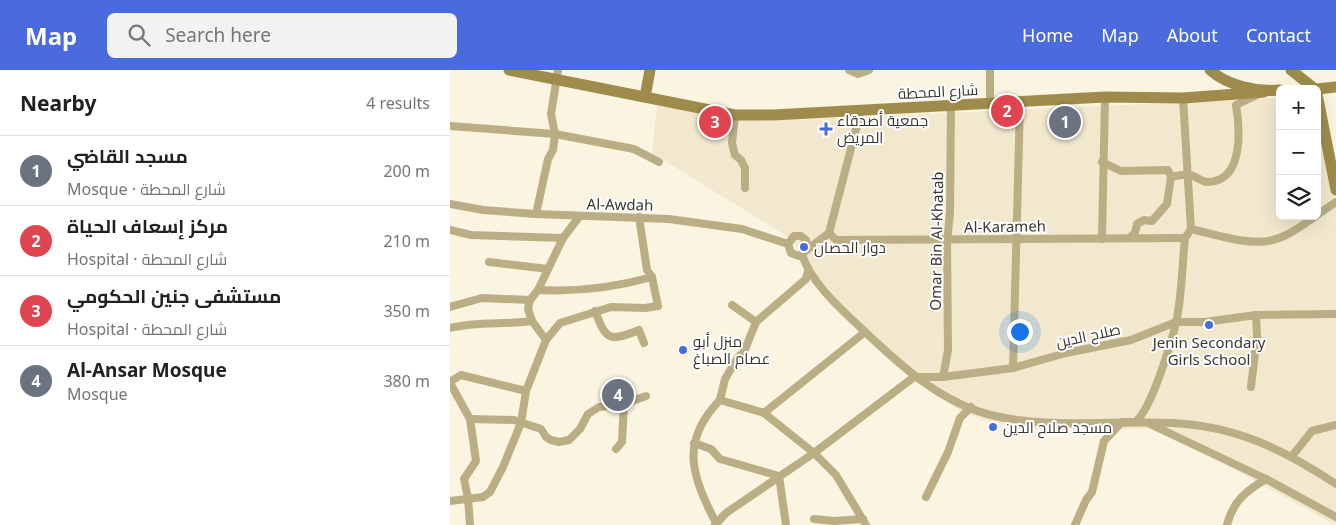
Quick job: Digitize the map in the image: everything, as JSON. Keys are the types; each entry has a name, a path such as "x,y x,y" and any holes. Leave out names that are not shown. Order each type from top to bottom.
{"main road":[{"name":"شارع المحطة","path":"509,70 557,74 645,97 735,114 1105,98 1183,98 1276,90"},
{"path":"645,97 650,70"},
{"path":"1210,70 1239,85 1264,92"},
{"path":"1292,70 1311,85"},
{"path":"1321,88 1336,87"},
{"path":"1321,114 1336,190"}],"street":[{"path":"850,70 858,74 869,70"},
{"path":"990,70 990,103"},
{"path":"536,214 556,134 551,114 557,74"},
{"path":"1171,177 1189,174 1206,182 1216,180 1230,170 1235,162 1238,148 1239,126 1236,105 1264,92"},
{"path":"1102,239 1102,162 1105,98"},
{"path":"802,255 808,271 865,332 914,377 971,407 993,416 1037,423 1135,422 1141,417 1154,390 1176,322 1185,238 1191,229 1183,98"},
{"path":"1013,368 1018,239 1020,103"},
{"name":"Omar Bin Al-Khatab","path":"943,377 948,350 947,240 950,213 951,105"},
{"path":"828,233 804,238 794,236 788,244 791,253 796,256 802,255 828,233 861,110"},
{"path":"735,114 732,143 735,155 741,160 745,168 745,188"},
{"path":"450,126 556,134 634,149 658,162"},
{"path":"1102,162 1121,171 1168,170 1171,177 1165,208 1152,221 1144,220 1137,224 1135,233 1129,238"},
{"path":"1321,213 1336,202"},
{"name":"Al-Awdah","path":"450,204 484,210 536,214 639,217 742,229 788,244"},
{"path":"546,340 532,321 528,309 530,300 538,290 563,238 579,216"},
{"path":"450,501 486,496 490,492 503,468 521,423 526,391 546,340 560,323 611,307 645,308 658,306 652,277 647,270 639,217"},
{"path":"1191,229 1238,239 1267,241 1290,233 1311,220"},
{"path":"450,230 471,234 563,238"},
{"name":"Al-Karameh","path":"828,233 836,240 1185,238"},
{"path":"804,238 808,248"},
{"path":"489,262 548,269"},
{"path":"808,271 806,279 756,322 744,352 738,357 726,379 720,400 699,427 692,451 700,490 715,524 726,513 814,453 914,377"},
{"path":"538,290 590,290 624,285 652,277"},
{"path":"450,306 482,298 530,300"},
{"path":"732,305 756,322"},
{"path":"596,311 603,333 609,336 617,336 639,330 644,343"},
{"path":"1176,322 1205,322 1256,315 1336,314"},
{"path":"1250,387 1257,336 1256,315"},
{"path":"450,328 466,324 507,324 532,321"},
{"name":"صلاح الدين","path":"914,377 943,377 1013,368 1066,352 1131,340 1176,322"},
{"path":"764,413 865,332"},
{"path":"470,525 468,498 464,479 476,461 470,419 450,383 462,375 526,391"},
{"path":"470,419 514,420 541,429 546,437 559,442 574,436 588,414 599,407 624,404 646,396"},
{"path":"720,400 764,413 814,453 836,475 865,522"},
{"path":"616,449 622,442 624,404"},
{"path":"926,497 948,452 960,418 971,407"},
{"path":"1076,525 1086,500 1092,492 1104,440 1122,422 1204,426 1230,431 1292,456 1336,484"},
{"path":"1148,423 1266,478 1336,517"},
{"path":"1292,456 1312,431 1336,425"},
{"path":"694,443 711,449 720,459 779,476"},
{"path":"779,476 786,525"},
{"path":"1227,525 1233,507 1240,497 1266,478"},
{"path":"814,519 865,522"}],"shaded area":[{"path":"1276,98 1276,220 1321,220 1321,120 1336,201 1336,525 1202,452 1150,429 1030,429 990,422 959,411 926,384 812,278 793,240 652,153 657,106 765,121"}],"place":[{"name":"مركز إسعاف الحياة","path":"1007,111"},
{"name":"مستشفى جنين الحكومي","path":"715,122"},
{"name":"مسجد القاضي","path":"1065,122"},
{"name":"جمعية أصدقاء المريض","path":"826,129"},
{"name":"دوار الحصان","path":"804,247"},
{"name":"Jenin Secondary Girls School","path":"1209,325"},
{"name":"منزل أبو عصام الصباغ","path":"683,350"},
{"name":"Al-Ansar Mosque","path":"618,395"},
{"name":"مسجد صلاح الدين","path":"993,427"}]}
